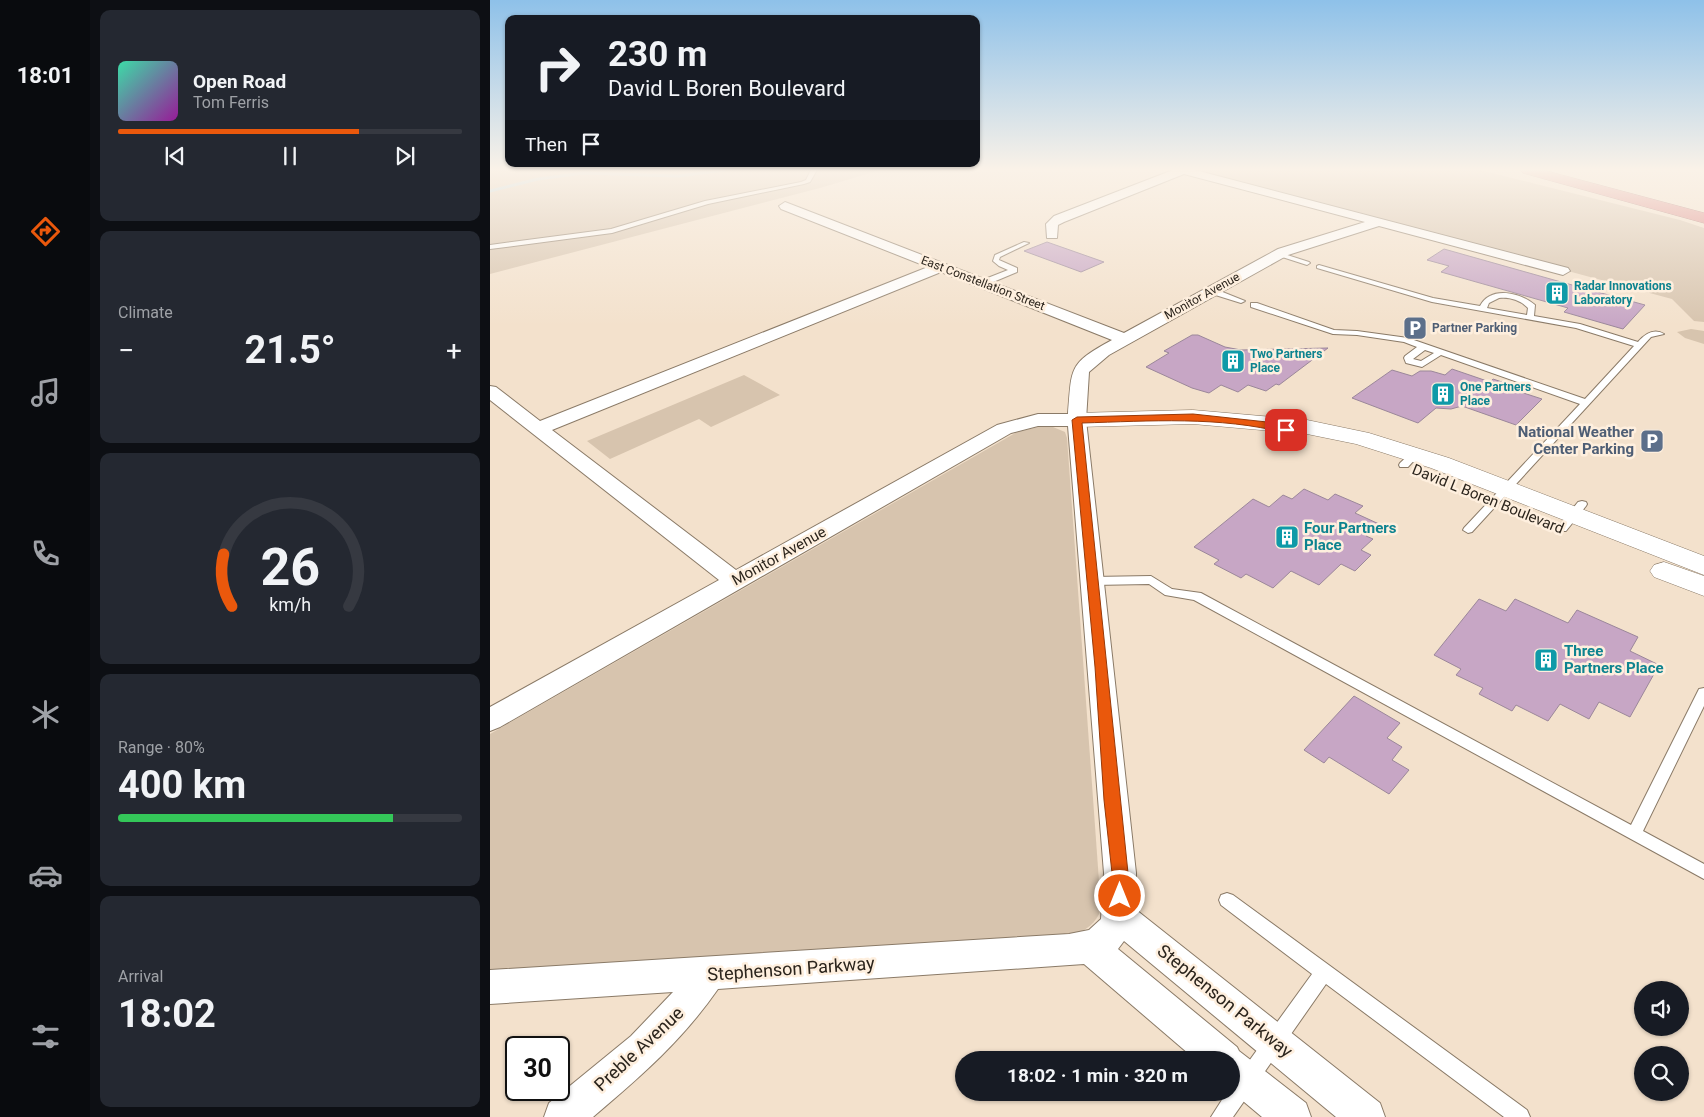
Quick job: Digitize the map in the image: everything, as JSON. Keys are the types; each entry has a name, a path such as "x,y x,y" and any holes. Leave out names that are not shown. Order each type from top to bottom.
{"street":[{"name":"East Constellation Street","path":"827,222 1125,339"},
{"path":"1052,235 1052,224 1054,222"},
{"name":"Monitor Avenue","path":"1118,915 1120,873 1077,420 1078,385 1084,365 1125,339 1278,254 1298,246 1379,222"},
{"path":"1379,222 1563,271"},
{"path":"538,428 941,266"},
{"path":"490,391 735,581"},
{"name":"David L Boren Boulevard","path":"1077,420 1193,417 1267,425 1354,448 1410,460 1501,495 1573,516 1704,566"},
{"name":"Monitor Avenue","path":"490,720 1004,428 1038,420 1077,420"},
{"name":"David L Boren Boulevard","path":"1573,516 1704,587"},
{"path":"1118,915 1115,929 1103,941 1091,948 1214,1051"},
{"name":"Stephenson Parkway","path":"1118,915 1366,1117"},
{"name":"Stephenson Parkway","path":"490,987 1091,948"},
{"name":"Preble Avenue","path":"563,1117 644,1049 682,1010 708,974"},
{"path":"1240,1073 1292,1117"}],"lane":[{"path":"490,247 612,231 641,222"},
{"path":"983,283 1014,270 995,260 997,256 1026,243"},
{"path":"1278,254 1307,263"},
{"path":"1318,267 1432,300 1577,326 1640,344"},
{"path":"1212,290 1241,300"},
{"path":"1483,309 1486,300 1491,297 1510,297 1529,304 1532,307 1530,317"},
{"path":"1254,305 1333,332 1357,333 1405,340 1587,403"},
{"path":"1468,530 1640,344 1649,335 1660,334"},
{"path":"1424,346 1408,358 1409,361 1422,364 1441,352"},
{"path":"1093,581 1151,580 1169,592 1197,596 1704,872"},
{"path":"1634,834 1704,693"},
{"path":"1227,900 1520,1117"},
{"path":"1240,1064 1275,1042 1324,972"},
{"path":"1220,1117 1225,1101"}],"shaded area":[{"path":"490,222 689,222 490,274"},
{"path":"1386,222 1686,222 1704,228 1704,322 1694,321 1672,299"},
{"path":"1691,329 1704,331 1704,344 1685,338 1677,332"},
{"path":"744,375 780,395 711,427 699,419 610,459 587,441"},
{"path":"1043,426 1053,427 1065,432 1067,438 1101,909 1094,922 1073,936 490,973 490,734 1017,432"}],"building":[{"path":"1047,242 1104,262 1081,272 1024,251"},
{"name":"Radar Innovations Laboratory","path":"1444,249 1645,305 1623,329 1564,312 1568,308 1441,272 1449,266 1427,260"},
{"name":"Two Partners Place","path":"1192,335 1198,335 1225,347 1241,350 1328,348 1279,385 1276,384 1266,391 1248,385 1238,392 1221,385 1209,393 1192,388 1146,367 1169,353 1164,351"},
{"name":"One Partners Place","path":"1452,369 1490,382 1493,379 1511,385 1508,388 1542,399 1516,425 1462,406 1451,409 1436,408 1418,423 1352,398 1392,370 1412,376 1420,371 1431,371 1445,375"},
{"name":"Four Partners Place","path":"1304,489 1328,500 1335,494 1363,506 1355,513 1379,524 1366,536 1373,539 1361,550 1371,555 1355,571 1341,564 1319,585 1291,571 1273,588 1246,574 1241,578 1214,564 1219,560 1194,547 1253,499 1269,507 1283,495 1292,499"},
{"name":"Three Partners Place","path":"1479,599 1506,611 1515,599 1568,623 1577,610 1638,637 1630,651 1659,665 1630,717 1599,702 1589,719 1560,704 1548,721 1516,705 1512,711 1479,694 1483,688 1456,675 1461,669 1434,655"},
{"path":"1354,696 1400,723 1387,738 1402,747 1392,760 1409,770 1389,794 1329,757 1324,763 1304,750"}],"place":[{"name":"Radar Innovations Laboratory","path":"1557,293"},
{"name":"Partner Parking","path":"1415,328"},
{"name":"Two Partners Place","path":"1233,361"},
{"name":"One Partners Place","path":"1443,394"},
{"name":"National Weather Center Parking","path":"1652,441"},
{"name":"Four Partners Place","path":"1287,537"},
{"name":"Three Partners Place","path":"1546,660"}],"route":[{"path":"1120,896 1120,873 1108,761 1102,667 1077,420 1193,417 1267,425 1286,430"}]}
